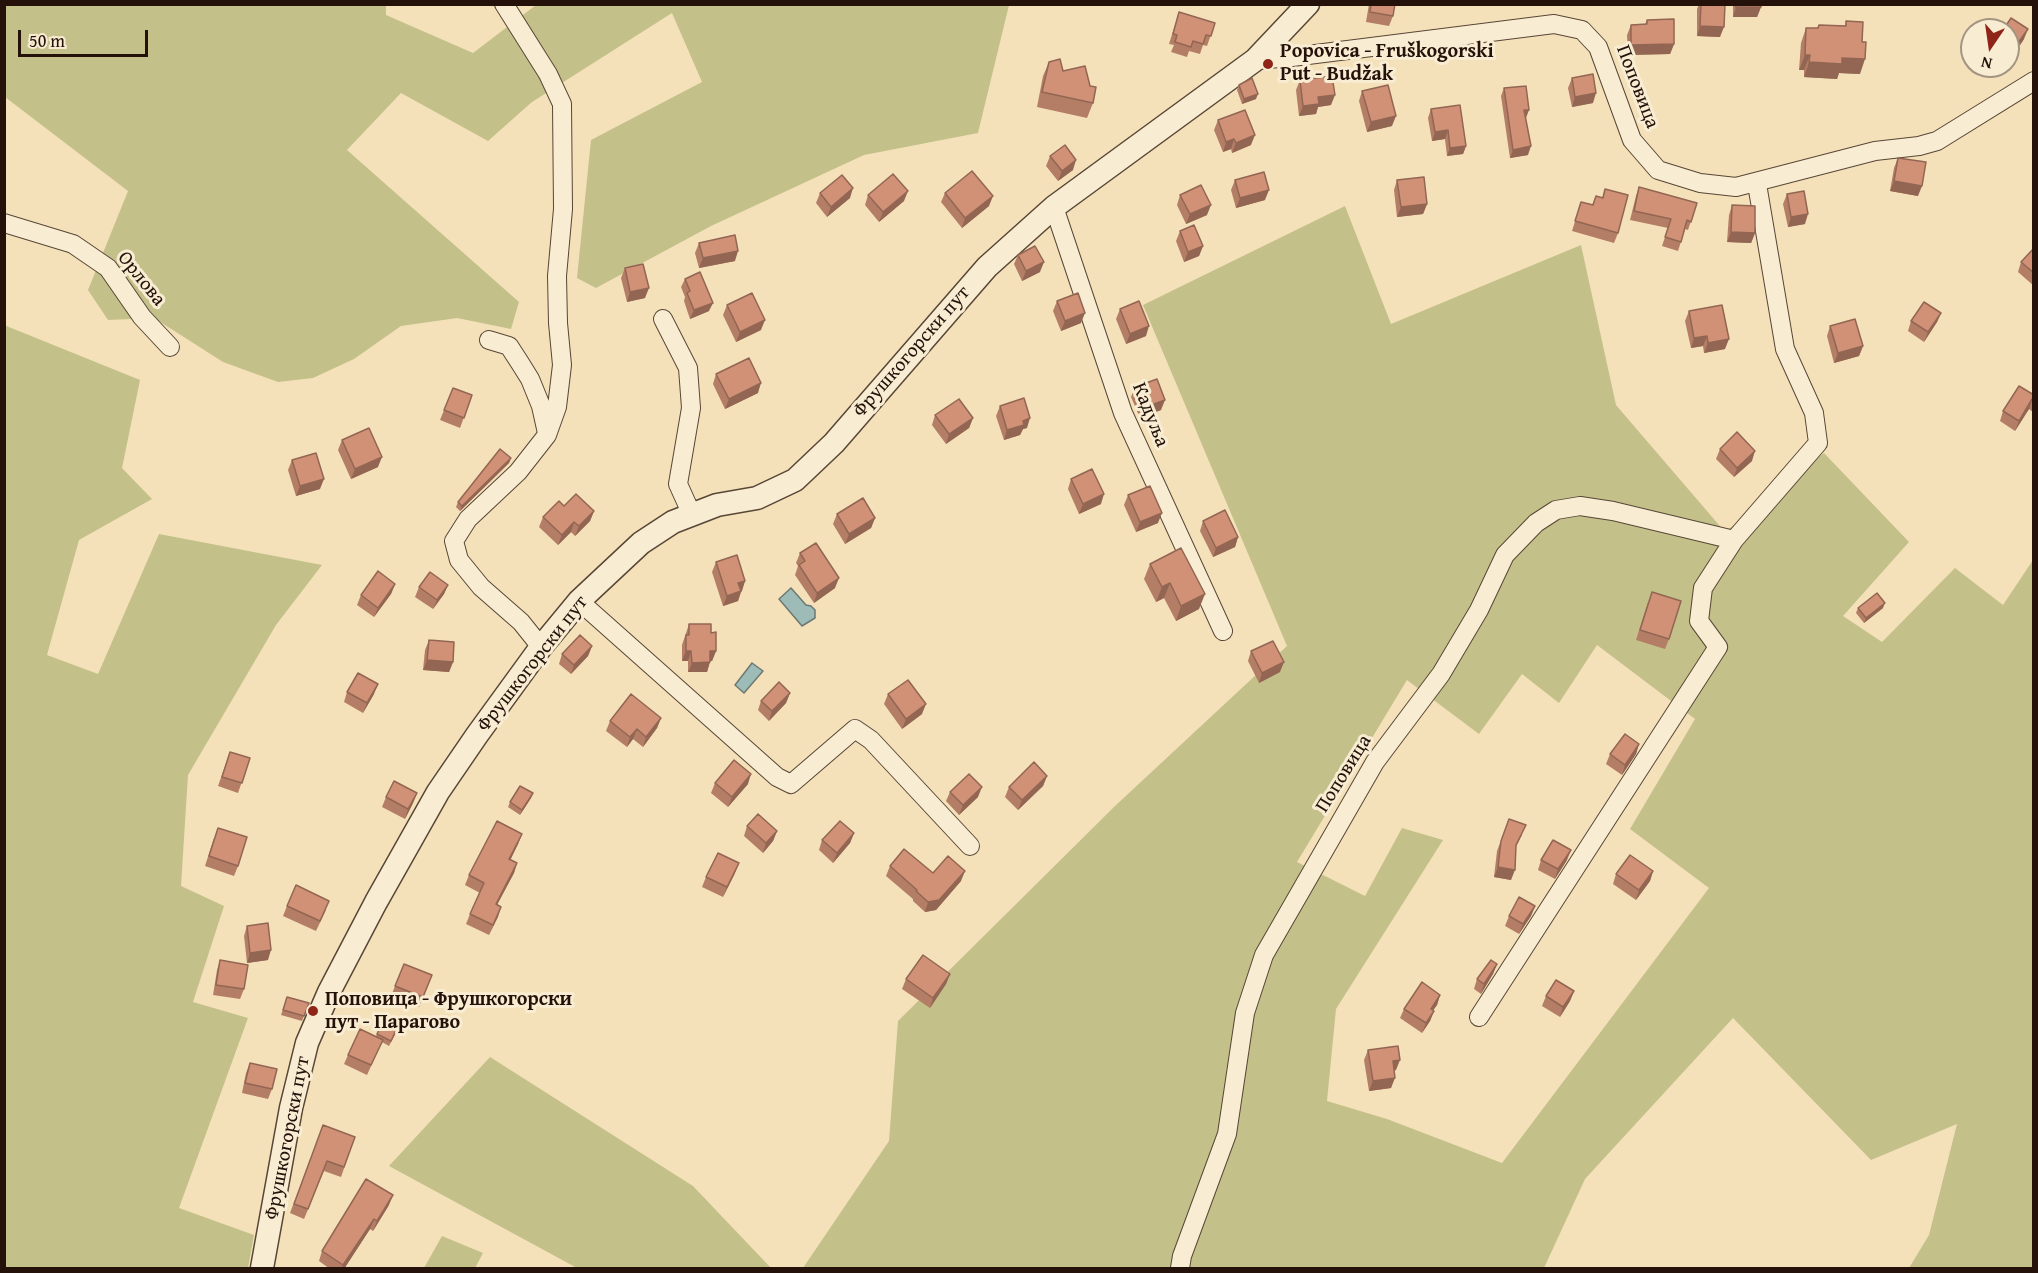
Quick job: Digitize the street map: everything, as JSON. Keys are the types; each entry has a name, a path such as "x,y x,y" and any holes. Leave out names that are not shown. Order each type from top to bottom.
{"street":[{"path":"504,4 548,74 562,104 563,209 557,276 562,365 557,407 547,435 518,472 468,519 454,541 459,560 481,587 521,622 541,647"},
{"name":"Фрушкогорски пут","path":"262,1269 291,1108 307,1044 329,992 376,902 438,792 541,647 579,601 641,543 673,522 717,505 757,498 795,480 834,443 987,267 1054,207 1255,60 1308,4"},
{"name":"Поповица","path":"1255,60 1554,24 1582,30 1598,47 1632,140 1658,170 1700,183 1736,188 1875,151 1919,146 1936,141 2034,81"},
{"path":"1479,1017 1718,647 1699,621 1703,588 1734,540 1818,442 1814,412 1785,349 1757,183"},
{"name":"Кадуља","path":"1054,207 1123,413 1223,631"},
{"name":"Орлова","path":"4,223 73,244 108,268 142,317 170,347"},
{"path":"663,319 688,368 691,408 678,484 692,515"},
{"path":"489,340 509,346 530,379 541,406 547,435"},
{"name":"Поповица","path":"1180,1269 1182,1256 1227,1134 1245,1013 1264,955 1375,762 1442,674 1479,610 1505,555 1536,523 1557,510 1580,506 1613,511 1734,540"},
{"path":"579,601 777,777 791,784 855,729 871,740 970,846"}],"shaded area":[{"path":"4,5 386,5 386,15 473,53 536,5 1009,5 978,133 864,155 711,226 596,288 577,278 591,140 702,82 672,13 532,102 488,141 401,93 347,150 519,302 511,329 457,318 401,326 354,359 313,378 278,382 223,362 154,318 108,320 88,290 128,191 5,97"},
{"path":"1345,206 1391,324 1581,245 1616,405 1725,532 1824,453 1909,542 1843,616 1882,642 1955,568 2003,605 2033,560 2033,1268 1909,1268 1929,1235 1957,1124 1871,1160 1733,1018 1585,1179 1544,1268 803,1268 889,1141 898,1021 1115,806 1287,646 1143,305","holes":["1597,645 1695,719 1630,829 1709,888 1502,1163 1387,1119 1327,1101 1336,1009 1443,840 1402,828 1365,896 1297,862 1407,680 1479,734 1522,674 1559,703"]},
{"path":"4,325 140,380 122,468 152,499 79,540 47,655 98,674 159,534 322,565 276,625 188,775 181,886 224,906 193,1002 248,1018 179,1208 254,1235 248,1268 5,1268"},
{"path":"490,1057 693,1186 771,1268 577,1268 389,1166"},
{"path":"442,1236 483,1253 475,1268 424,1268"}],"water":[{"path":"791,588 806,605 815,610 815,618 802,626 779,599"},
{"path":"752,663 763,671 744,693 735,685"}],"building":[{"path":"1371,4 1395,4 1393,16 1370,12"},
{"path":"1701,4 1725,4 1724,27 1700,26"},
{"path":"1736,4 1761,4 1761,7 1736,7"},
{"path":"1179,12 1215,23 1211,36 1206,35 1203,44 1193,41 1191,47 1175,42 1177,35 1173,34"},
{"path":"1674,19 1674,44 1631,45 1631,25 1647,24 1647,20"},
{"path":"1846,21 1863,22 1862,42 1866,42 1865,59 1842,58 1842,64 1809,62 1810,55 1805,55 1806,28 1818,28 1819,25 1846,26"},
{"path":"2020,24 2028,29 2020,40"},
{"path":"1060,59 1063,71 1085,66 1090,86 1096,87 1093,103 1042,92 1049,62"},
{"path":"1593,74 1596,93 1575,97 1572,78"},
{"path":"1332,76 1335,95 1318,97 1319,104 1303,106 1300,80"},
{"path":"1252,78 1258,94 1244,99 1239,85"},
{"path":"1388,85 1396,116 1371,122 1362,91"},
{"path":"1526,86 1529,110 1524,110 1531,146 1513,150 1504,88"},
{"path":"1460,105 1466,146 1450,148 1448,130 1435,132 1431,109"},
{"path":"1245,110 1255,135 1236,143 1234,139 1226,142 1218,120"},
{"path":"1065,145 1076,160 1062,171 1050,156"},
{"path":"1898,158 1926,162 1922,186 1894,181"},
{"path":"972,171 993,196 965,218 945,193"},
{"path":"1264,172 1269,190 1240,198 1235,180"},
{"path":"893,174 908,191 883,212 868,195"},
{"path":"842,175 853,188 831,207 820,193"},
{"path":"1424,177 1427,204 1401,207 1397,180"},
{"path":"1201,185 1211,205 1190,214 1180,195"},
{"path":"1639,187 1697,203 1691,222 1687,220 1681,242 1665,237 1671,219 1634,211"},
{"path":"1605,189 1628,195 1618,233 1575,221 1581,202 1593,205 1596,196 1603,198"},
{"path":"1804,191 1808,214 1791,217 1787,194"},
{"path":"1732,205 1755,206 1755,233 1731,232"},
{"path":"1194,225 1203,246 1188,252 1180,231"},
{"path":"735,235 738,251 703,258 699,243"},
{"path":"1035,246 1044,262 1026,271 1018,255"},
{"path":"2034,248 2034,273 2021,262"},
{"path":"643,264 649,288 630,292 625,268"},
{"path":"700,272 713,303 694,310 687,293 690,291 685,279"},
{"path":"752,293 765,320 740,332 727,305"},
{"path":"1078,293 1085,313 1065,321 1057,301"},
{"path":"1139,301 1149,326 1130,334 1120,309"},
{"path":"1924,302 1941,313 1928,332 1911,321"},
{"path":"1722,305 1729,339 1708,343 1707,336 1694,338 1689,311"},
{"path":"1855,319 1863,346 1838,353 1830,326"},
{"path":"749,358 761,383 729,399 716,374"},
{"path":"1157,379 1165,400 1143,408 1135,387"},
{"path":"2019,386 2034,395 2034,400 2032,399 2019,421 2003,411"},
{"path":"453,388 472,395 464,418 444,410"},
{"path":"1024,398 1030,418 1023,421 1024,425 1007,430 1000,406"},
{"path":"959,399 973,418 949,434 935,415"},
{"path":"369,428 382,457 355,469 342,440"},
{"path":"1737,432 1755,451 1737,468 1720,449"},
{"path":"500,449 511,458 462,506 458,502"},
{"path":"316,453 324,479 300,486 292,460"},
{"path":"1092,469 1104,494 1083,504 1071,479"},
{"path":"1150,486 1162,513 1140,522 1128,495"},
{"path":"576,494 594,511 579,526 574,522 562,535 543,517 559,501 564,506"},
{"path":"863,498 875,518 849,534 837,514"},
{"path":"1225,510 1238,537 1216,548 1203,521"},
{"path":"816,543 839,578 817,593 799,565 805,561 800,553"},
{"path":"1181,548 1205,594 1181,606 1170,583 1162,587 1150,564"},
{"path":"737,555 745,581 738,583 741,591 727,596 716,562"},
{"path":"378,571 395,584 378,608 361,595"},
{"path":"430,572 448,585 437,600 419,587"},
{"path":"1652,592 1681,601 1669,639 1640,630"},
{"path":"1877,593 1885,603 1866,618 1858,608"},
{"path":"689,624 711,624 711,633 716,632 716,651 710,651 710,662 692,663 691,651 686,651"},
{"path":"580,635 592,646 574,665 562,654"},
{"path":"429,640 454,642 453,662 427,660"},
{"path":"1273,641 1284,662 1262,673 1251,651"},
{"path":"358,673 378,684 367,703 347,692"},
{"path":"908,680 926,704 906,719 888,694"},
{"path":"779,682 790,693 772,711 761,701"},
{"path":"631,694 661,718 646,737 637,729 630,737 610,721"},
{"path":"1625,734 1639,744 1625,765 1610,754"},
{"path":"230,752 250,758 242,783 222,777"},
{"path":"734,760 751,774 732,797 715,783"},
{"path":"1034,762 1047,776 1022,800 1009,787"},
{"path":"969,774 982,787 963,805 950,792"},
{"path":"394,781 417,793 408,809 386,797"},
{"path":"520,786 533,793 522,810 510,802"},
{"path":"758,814 777,831 766,843 747,826"},
{"path":"1509,819 1526,825 1516,845 1515,870 1498,867 1501,841"},
{"path":"497,821 522,834 509,859 517,863 496,904 501,907 493,925 470,914 484,883 469,875"},
{"path":"840,821 854,833 837,853 822,840"},
{"path":"218,828 247,837 238,866 209,856"},
{"path":"1553,840 1571,850 1558,869 1541,860"},
{"path":"904,849 933,873 948,856 965,871 939,900 928,902 890,866"},
{"path":"718,853 739,863 727,887 706,877"},
{"path":"1630,855 1653,871 1639,890 1616,874"},
{"path":"296,885 329,901 320,921 287,906"},
{"path":"1519,897 1535,906 1523,924 1509,916"},
{"path":"268,923 271,950 250,953 247,926"},
{"path":"923,955 950,974 933,998 906,979"},
{"path":"220,960 248,965 244,989 216,985"},
{"path":"1491,960 1497,964 1484,984 1477,979"},
{"path":"404,964 432,975 423,997 395,986"},
{"path":"1556,980 1574,991 1563,1007 1546,996"},
{"path":"1422,982 1440,995 1426,1023 1404,1009"},
{"path":"287,997 309,1003 304,1016 283,1010"},
{"path":"383,1021 397,1028 391,1041 377,1034"},
{"path":"360,1029 383,1040 371,1065 348,1055"},
{"path":"1398,1046 1400,1060 1393,1061 1395,1078 1373,1081 1368,1050"},
{"path":"250,1063 277,1069 272,1089 245,1083"},
{"path":"323,1125 355,1137 344,1167 327,1161 308,1209 294,1204"},
{"path":"366,1179 393,1195 377,1221 374,1219 343,1265 322,1251"}],"place":[{"name":"Popovica - Fruškogorski Put - Budžak","path":"1268,64"},
{"name":"Поповица - Фрушкогорски пут - Парагово","path":"313,1011"}]}
